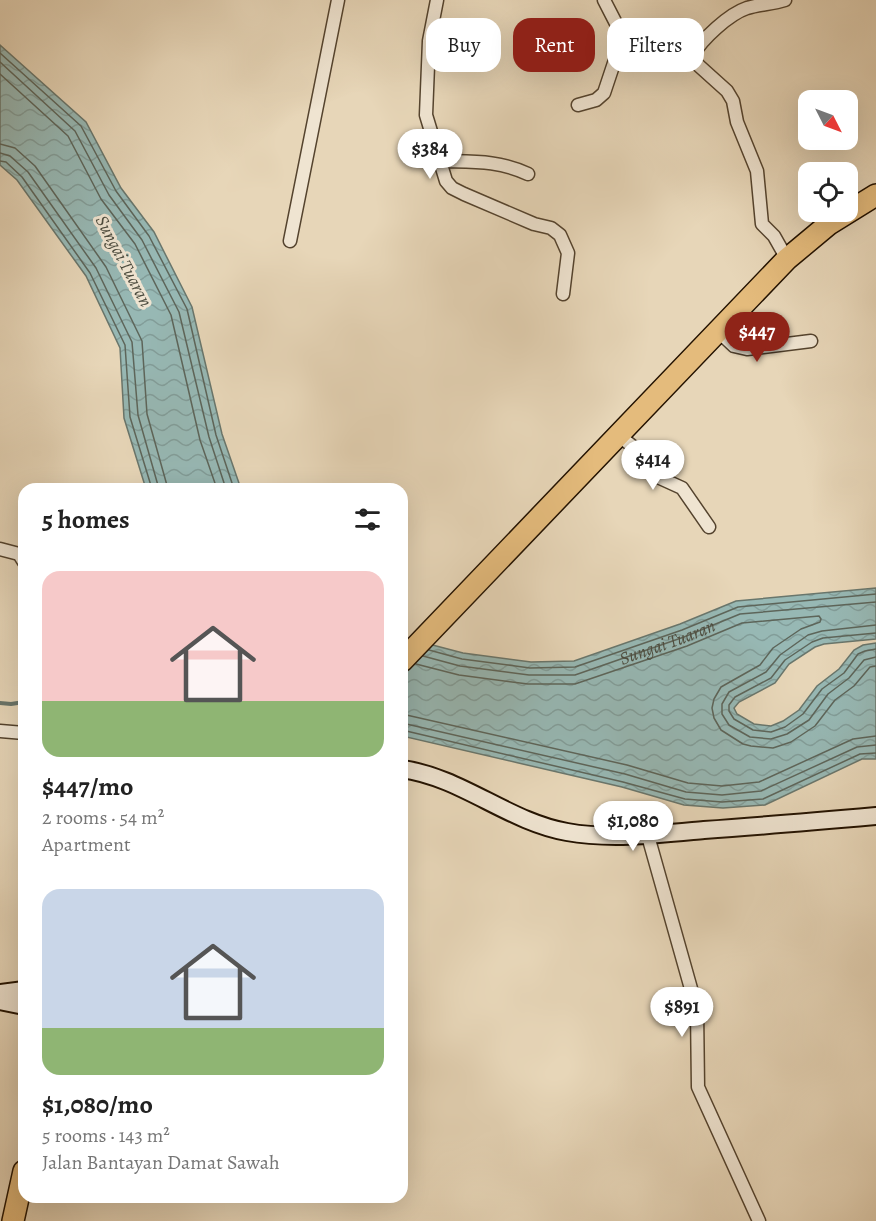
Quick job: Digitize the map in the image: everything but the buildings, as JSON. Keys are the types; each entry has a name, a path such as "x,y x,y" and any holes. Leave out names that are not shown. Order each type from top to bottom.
{"highway":[{"path":"408,654 787,259 829,224 876,195"},
{"path":"13,1221 18,1199"}],"street":[{"path":"290,241 339,0"},
{"path":"437,0 429,41 426,115 446,181 452,188 534,224 551,228 560,235 568,253 563,294"},
{"path":"578,105 596,100 604,93 621,42 622,35 604,0"},
{"path":"785,0 747,8 733,15 699,45 693,55 697,64 727,91 733,101 737,122 757,171 762,224 774,237 787,259"},
{"path":"440,161 499,163 510,165 528,174"},
{"path":"718,331 734,346 747,349 811,341"},
{"path":"618,435 649,459 660,478 682,488 709,527"},
{"path":"0,549 18,554"},
{"path":"0,731 18,732"},
{"path":"408,770 427,774 453,784 541,824 567,832 648,836 876,816"},
{"path":"648,836 697,1010 698,1087 759,1221"},
{"path":"0,993 18,991"},
{"path":"0,1001 18,1005"}],"water":[{"name":"Sungai Tuaran","path":"0,45 86,122 121,188 154,232 192,307 222,434 239,483 144,483 124,418 120,348 86,276 17,180 0,165"},
{"name":"Sungai Tuaran","path":"876,588 876,639 824,644 815,647 789,664 775,683 739,702 734,708 737,714 754,724 771,726 783,721 799,710 817,686 839,669 854,650 863,645 876,643 876,759 862,759 765,805 723,808 684,805 622,787 408,737 408,639 463,653 531,662 574,661 680,624 736,601"}],"waterway":[{"path":"0,703 18,703"}]}
